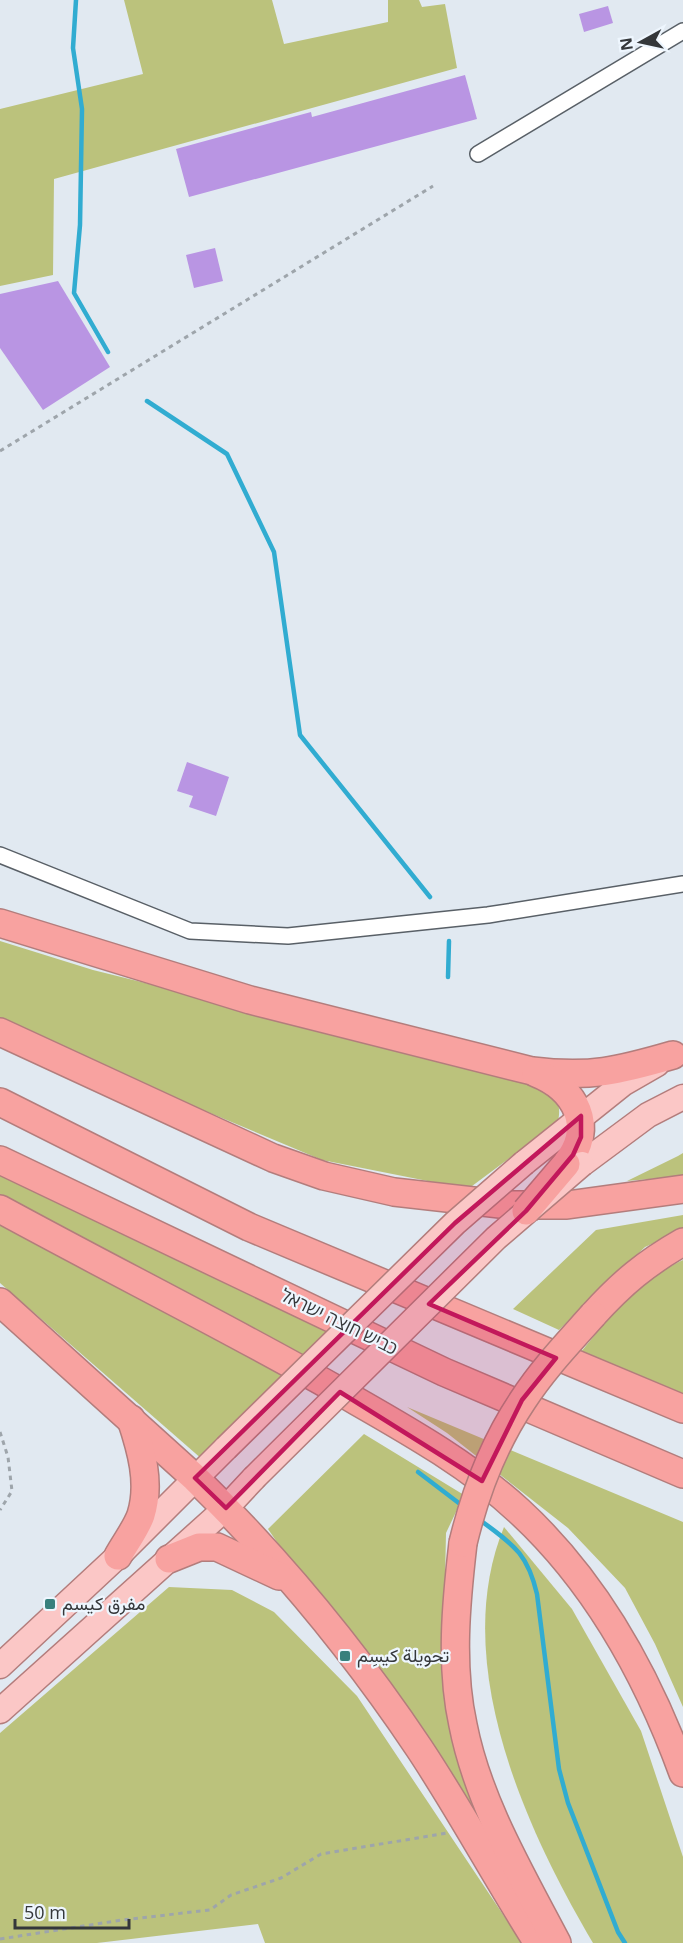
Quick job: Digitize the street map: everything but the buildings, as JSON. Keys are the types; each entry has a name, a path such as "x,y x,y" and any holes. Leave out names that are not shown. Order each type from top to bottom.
{"highway":[{"path":"0,923 250,1000 532,1071 569,1075 609,1073 678,1052"},
{"path":"0,1032 273,1158 324,1176 394,1192 509,1205 567,1205 683,1189"},
{"path":"526,1211 574,1164 581,1137 581,1116 566,1094 546,1077 532,1071"},
{"path":"0,1102 249,1227 683,1409"},
{"name":"כביש חוצה ישראל","path":"0,1160 444,1372 683,1474"},
{"path":"0,1209 128,1280 228,1329 370,1409 459,1462 519,1511 573,1570 624,1646 668,1731 683,1773"},
{"path":"549,1939 490,1809 473,1764 462,1724 456,1654 456,1603 463,1543 473,1504 500,1441 522,1400 623,1282 652,1260 683,1242"},
{"path":"0,1302 131,1418 226,1508 322,1616 420,1749 549,1939"},
{"path":"118,1556 140,1517 146,1495 142,1452 131,1418"},
{"path":"169,1559 199,1547 217,1547 293,1584"}],"main road":[{"path":"0,1666 118,1556 455,1223 524,1163 624,1083 678,1052"},
{"path":"574,1164 648,1115 683,1097"},
{"path":"0,1711 226,1508 526,1211"}],"street":[{"path":"478,154 683,31"},
{"path":"0,855 190,931 277,935 488,915 683,884"}],"path":[{"path":"0,451 433,186"},
{"path":"0,1432 8,1457 12,1491 0,1510"},
{"path":"0,1939 122,1920 210,1910 231,1895 281,1878 321,1854 455,1831"}],"highlighted area":[{"path":"581,1116 581,1137 573,1155 526,1211 429,1304 556,1358 522,1400 482,1481 340,1392 226,1508 195,1478 455,1223"}],"green space":[{"path":"124,0 272,0 284,44 388,22 388,0 419,0 422,7 445,4 457,68 54,179 53,275 0,286 0,109 143,74"},
{"path":"0,941 93,970 531,1079 550,1092 557,1100 558,1122 468,1189 322,1160 117,1074 0,1018"},
{"path":"683,1153 683,1176 627,1181 678,1156"},
{"path":"0,1170 332,1332 203,1460 0,1283"},
{"path":"683,1215 683,1230 645,1247 559,1330 513,1309 596,1230"},
{"path":"683,1260 683,1394 578,1356 613,1314 638,1289"},
{"path":"407,1407 683,1522 683,1707 655,1644 625,1588 568,1528 447,1433"},
{"path":"364,1434 464,1495 446,1533 443,1675 450,1730 470,1790 514,1888 268,1529"},
{"path":"504,1527 572,1609 641,1731 683,1857 683,1943 593,1943 567,1898 520,1796 502,1742 490,1687 485,1632 489,1579"},
{"path":"169,1587 232,1590 274,1612 357,1696 522,1943 265,1943 258,1924 97,1943 0,1943 0,1733"}],"waterway":[{"path":"76,0 73,48 82,109 80,225 74,293 108,352"},
{"path":"147,401 227,454 274,552 300,735 430,897"},
{"path":"448,977 449,941"},
{"path":"418,1472 464,1507"},
{"path":"480,1520 510,1543 529,1568 537,1594 559,1769 568,1803 618,1932 625,1943"}],"place":[{"name":"مفرق كيسم","path":"50,1604"},
{"name":"تحويلة كيسِم","path":"345,1656"}]}
